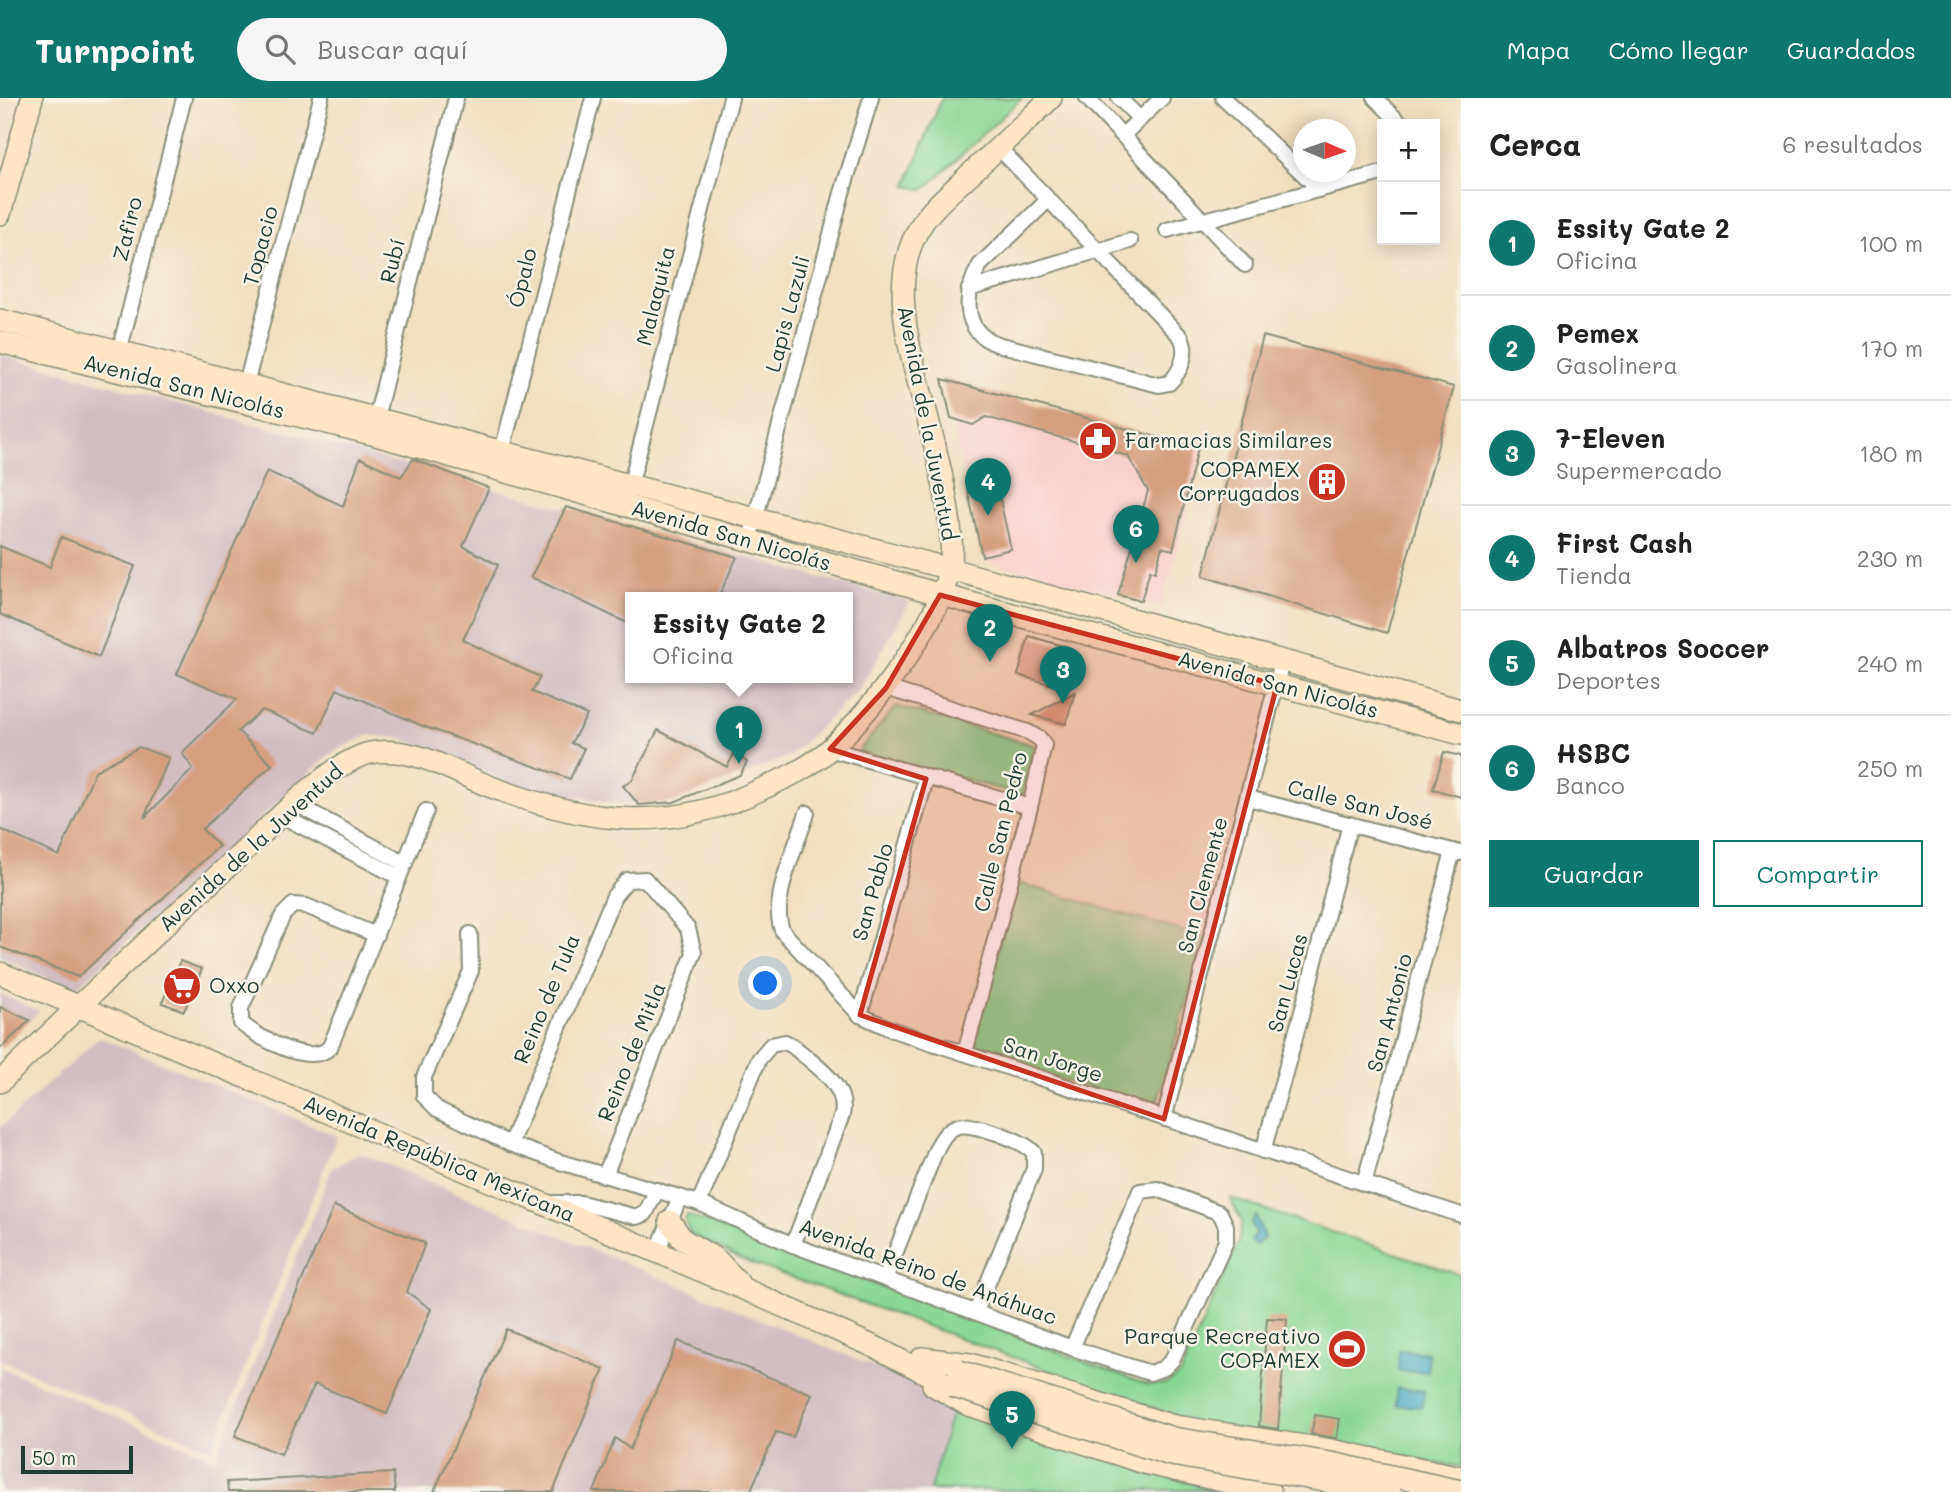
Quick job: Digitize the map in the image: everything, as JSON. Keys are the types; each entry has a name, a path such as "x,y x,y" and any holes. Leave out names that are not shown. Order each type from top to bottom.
{"street":[{"path":"0,214 32,98"},
{"name":"Zafiro","path":"117,361 184,98"},
{"name":"Topacio","path":"243,393 321,98"},
{"name":"Rubí","path":"374,426 456,98"},
{"name":"Ópalo","path":"500,461 593,98"},
{"name":"Malaquita","path":"627,496 731,98"},
{"name":"Lapis Lazuli","path":"749,541 842,193 871,98"},
{"name":"Avenida de la Juventud","path":"0,1083 78,1006 289,810 340,766 358,757 388,751 421,758 555,809 596,818 649,821 706,810 745,797 791,775 830,749 886,688 940,595 950,569 946,507 906,334 905,275 915,235 925,220 1051,98"},
{"path":"1087,98 1245,265"},
{"path":"1119,98 1140,119"},
{"path":"1123,135 1162,98"},
{"path":"1223,98 1320,189"},
{"path":"1375,98 1396,119"},
{"path":"998,148 1181,337 1185,344 1184,358 1168,383 1159,385 988,341 975,329 969,312 969,289 980,265 1047,201"},
{"path":"1167,230 1377,174"},
{"path":"969,289 1130,241"},
{"name":"Avenida San Nicolás","path":"0,320 117,361"},
{"path":"0,332 78,354 117,361"},
{"name":"Avenida San Nicolás","path":"0,342 117,361 243,393 269,407 374,426 627,496 749,541 940,595 1461,734"},
{"name":"Avenida San Nicolás","path":"627,496 755,519 950,569 1461,710"},
{"name":"San Clemente","path":"1164,1119 1282,662"},
{"name":"Calle San Pedro","path":"886,688 1035,734 1044,745 965,1052"},
{"path":"830,749 1030,807"},
{"name":"San Pablo","path":"860,1015 926,779"},
{"name":"Calle San José","path":"1248,798 1457,852"},
{"path":"289,810 402,871"},
{"path":"376,935 306,906 293,905 283,915 241,1008 241,1023 301,1054 310,1056 324,1053 330,1047 376,935 426,811"},
{"name":"San Jorge","path":"807,813 781,894 779,923 860,1015 893,1030 1461,1215"},
{"name":"San Lucas","path":"1263,1152 1350,824"},
{"name":"San Antonio","path":"1364,1184 1457,852"},
{"name":"Reino de Mitla","path":"604,1175 691,963 694,945 688,929 650,883 639,877 632,878"},
{"name":"Reino de Tula","path":"510,1144 614,896 622,883 632,878"},
{"name":"Avenida Reino de Anáhuac","path":"470,934 471,971 424,1077 424,1096 437,1109 510,1144 699,1203 793,1245 1072,1348 1140,1372 1150,1373 1164,1368 1172,1360 1226,1241 1225,1219 1214,1208 1158,1189 1145,1188 1136,1197 1072,1348"},
{"name":"Avenida República Mexicana","path":"0,973 877,1348 955,1378 1171,1455 1389,1492"},
{"path":"699,1203 759,1059 771,1045 785,1042 793,1046 837,1087 844,1099 842,1115 793,1245"},
{"path":"885,1279 936,1150 947,1133 954,1128 967,1126 1024,1142 1034,1153 1034,1169 976,1312"},
{"path":"542,1203 581,1203 636,1217 645,1214 657,1190"},
{"path":"657,1252 680,1197"},
{"path":"670,1221 682,1239 716,1259 744,1289"},
{"name":"Avenida República Mexicana","path":"918,1363 970,1364 1174,1426 1380,1460 1461,1477"},
{"name":"Avenida República Mexicana","path":"918,1363 949,1396 996,1415 1171,1470 1270,1492"},
{"name":"Avenida República Mexicana","path":"955,1378 1173,1438 1331,1463 1461,1491"},
{"path":"1380,1460 1383,1481 1380,1492"}],"highlighted area":[{"path":"940,595 1277,685 1164,1119 860,1015 926,779 830,749 886,688"}],"shaded area":[{"path":"0,355 910,602 859,690 789,756 674,802 639,805 530,791 404,739 368,735 330,754 74,990 0,957"},
{"path":"942,379 1204,450 1162,607 988,562 982,556"},
{"path":"0,994 39,1011 0,1049"},
{"path":"99,1037 337,1136 212,1449 0,1360 0,1128"},
{"path":"360,1153 973,1408 1240,1492 0,1492 0,1367 216,1459 332,1168"}],"green space":[{"path":"942,98 1022,98 924,190 906,186"},
{"path":"896,706 1034,745 1023,795 858,752"},
{"path":"1015,882 1206,938 1155,1109 972,1051"},
{"name":"Parque Recreativo COPAMEX","path":"1230,1198 1461,1275 1461,1467 1204,1426 740,1259 691,1234 685,1222 687,1215 1148,1385 1166,1384 1180,1374 1238,1243 1242,1222"},
{"path":"953,1407 1212,1490 930,1490"}],"water":[{"path":"1256,1216 1264,1238 1256,1245 1251,1241 1256,1232 1251,1223"},
{"path":"1399,1350 1428,1353 1428,1372 1398,1371"},
{"path":"1397,1388 1424,1391 1422,1407 1396,1405"}],"building":[{"name":"COPAMEX Corrugados","path":"1263,336 1454,387 1387,633 1203,576"},
{"path":"942,379 1198,448 1173,550 1162,547 1155,572 1150,570 1141,601 1118,595 1148,491 1128,456 986,417 973,425 951,418"},
{"path":"360,458 401,477 413,459 489,488 463,546 498,565 463,640 540,677 532,692 587,715 571,743 584,748 570,779 423,726 337,689 317,733 262,710 238,731 272,765 202,829 219,846 78,977 0,947 0,829 59,856 95,771 139,747 169,758 144,818 193,769 182,753 237,699 177,674 267,471 343,506"},
{"path":"995,477 1011,549 982,556 966,483"},
{"path":"566,507 737,557 721,592 625,592 625,622 531,577"},
{"path":"61,537 135,566 99,657 0,614 0,546 50,567"},
{"path":"1029,636 1067,647 1056,686 1018,675"},
{"path":"1075,692 1066,724 1032,715"},
{"path":"658,730 727,767 734,754 747,762 740,775 674,802 639,805 623,786 632,780"},
{"path":"1444,752 1461,756 1461,797 1433,789"},
{"name":"Oxxo","path":"180,961 202,969 184,1011 162,1003"},
{"path":"0,1007 30,1020 0,1049"},
{"path":"334,1206 425,1243 407,1292 431,1309 387,1414 315,1384 281,1454 235,1436"},
{"path":"1267,1318 1287,1319 1278,1429 1259,1426"},
{"path":"506,1329 604,1369 553,1492 434,1492"},
{"path":"678,1341 812,1394 793,1437 776,1432 750,1492 594,1492 615,1438 630,1449"},
{"path":"1315,1415 1340,1419 1337,1438 1311,1434"},
{"path":"393,1473 395,1492 228,1492 227,1482"}],"place":[{"name":"Farmacias Similares","path":"1098,441"},
{"name":"COPAMEX Corrugados","path":"1327,482"},
{"name":"First Cash","path":"988,516"},
{"name":"HSBC","path":"1136,563"},
{"name":"Pemex","path":"990,662"},
{"name":"7-Eleven","path":"1063,704"},
{"name":"Essity Gate 2","path":"739,764"},
{"name":"Oxxo","path":"182,986"},
{"name":"Parque Recreativo COPAMEX","path":"1347,1349"},
{"name":"Albatros Soccer","path":"1012,1449"}]}
